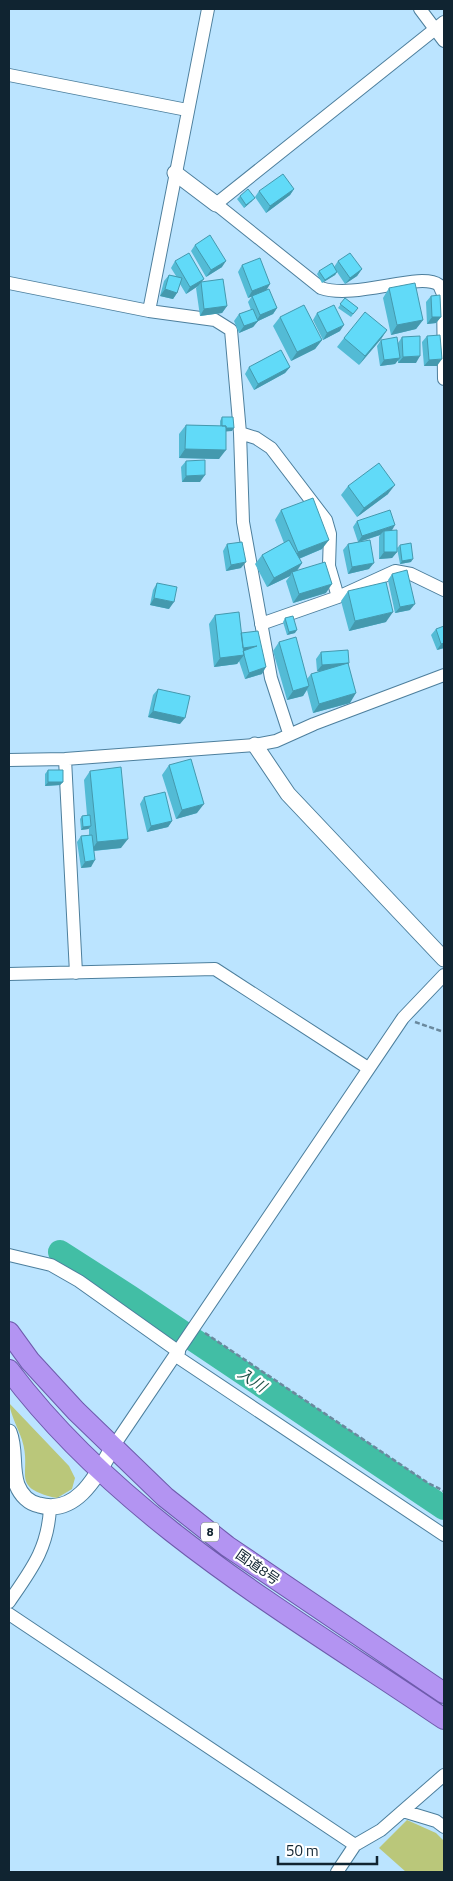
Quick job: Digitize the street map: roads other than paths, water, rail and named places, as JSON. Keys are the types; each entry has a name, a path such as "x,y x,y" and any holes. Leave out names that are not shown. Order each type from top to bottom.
{"highway":[{"name":"国道8号","path":"9,1332 30,1361 76,1411 165,1498 227,1546 444,1693"},
{"name":"国道8号","path":"9,1370 56,1427 128,1496 219,1567 444,1719"}],"street":[{"path":"149,311 208,9"},
{"path":"420,9 440,25 444,41"},
{"path":"216,204 440,25"},
{"path":"9,75 187,110"},
{"path":"175,173 321,288 333,292 366,290 426,279 440,284 443,294 444,379"},
{"path":"9,283 149,311 215,320 231,330 240,433 243,522 271,678 289,733"},
{"path":"240,433 256,438 271,448 326,520 330,534 329,566 338,597"},
{"path":"261,624 338,597 395,571 411,574 444,590"},
{"path":"9,760 65,759 255,745 276,741 289,733 444,676"},
{"path":"255,745 288,794 444,960"},
{"path":"65,759 76,973"},
{"path":"9,974 214,969 368,1068"},
{"path":"9,1432 12,1440 17,1484 23,1495 34,1504 50,1508 67,1505 90,1485 113,1447 178,1354 368,1068 403,1018 444,975"},
{"path":"9,1255 51,1265 79,1281 178,1354 444,1535"},
{"path":"9,1602 36,1564 43,1548 50,1508"},
{"path":"9,1614 355,1845"},
{"path":"337,1872 355,1845 381,1830 444,1776"},
{"path":"403,1811 436,1821 444,1827"}],"waterway":[{"name":"入川","path":"60,1252 444,1508"}]}
